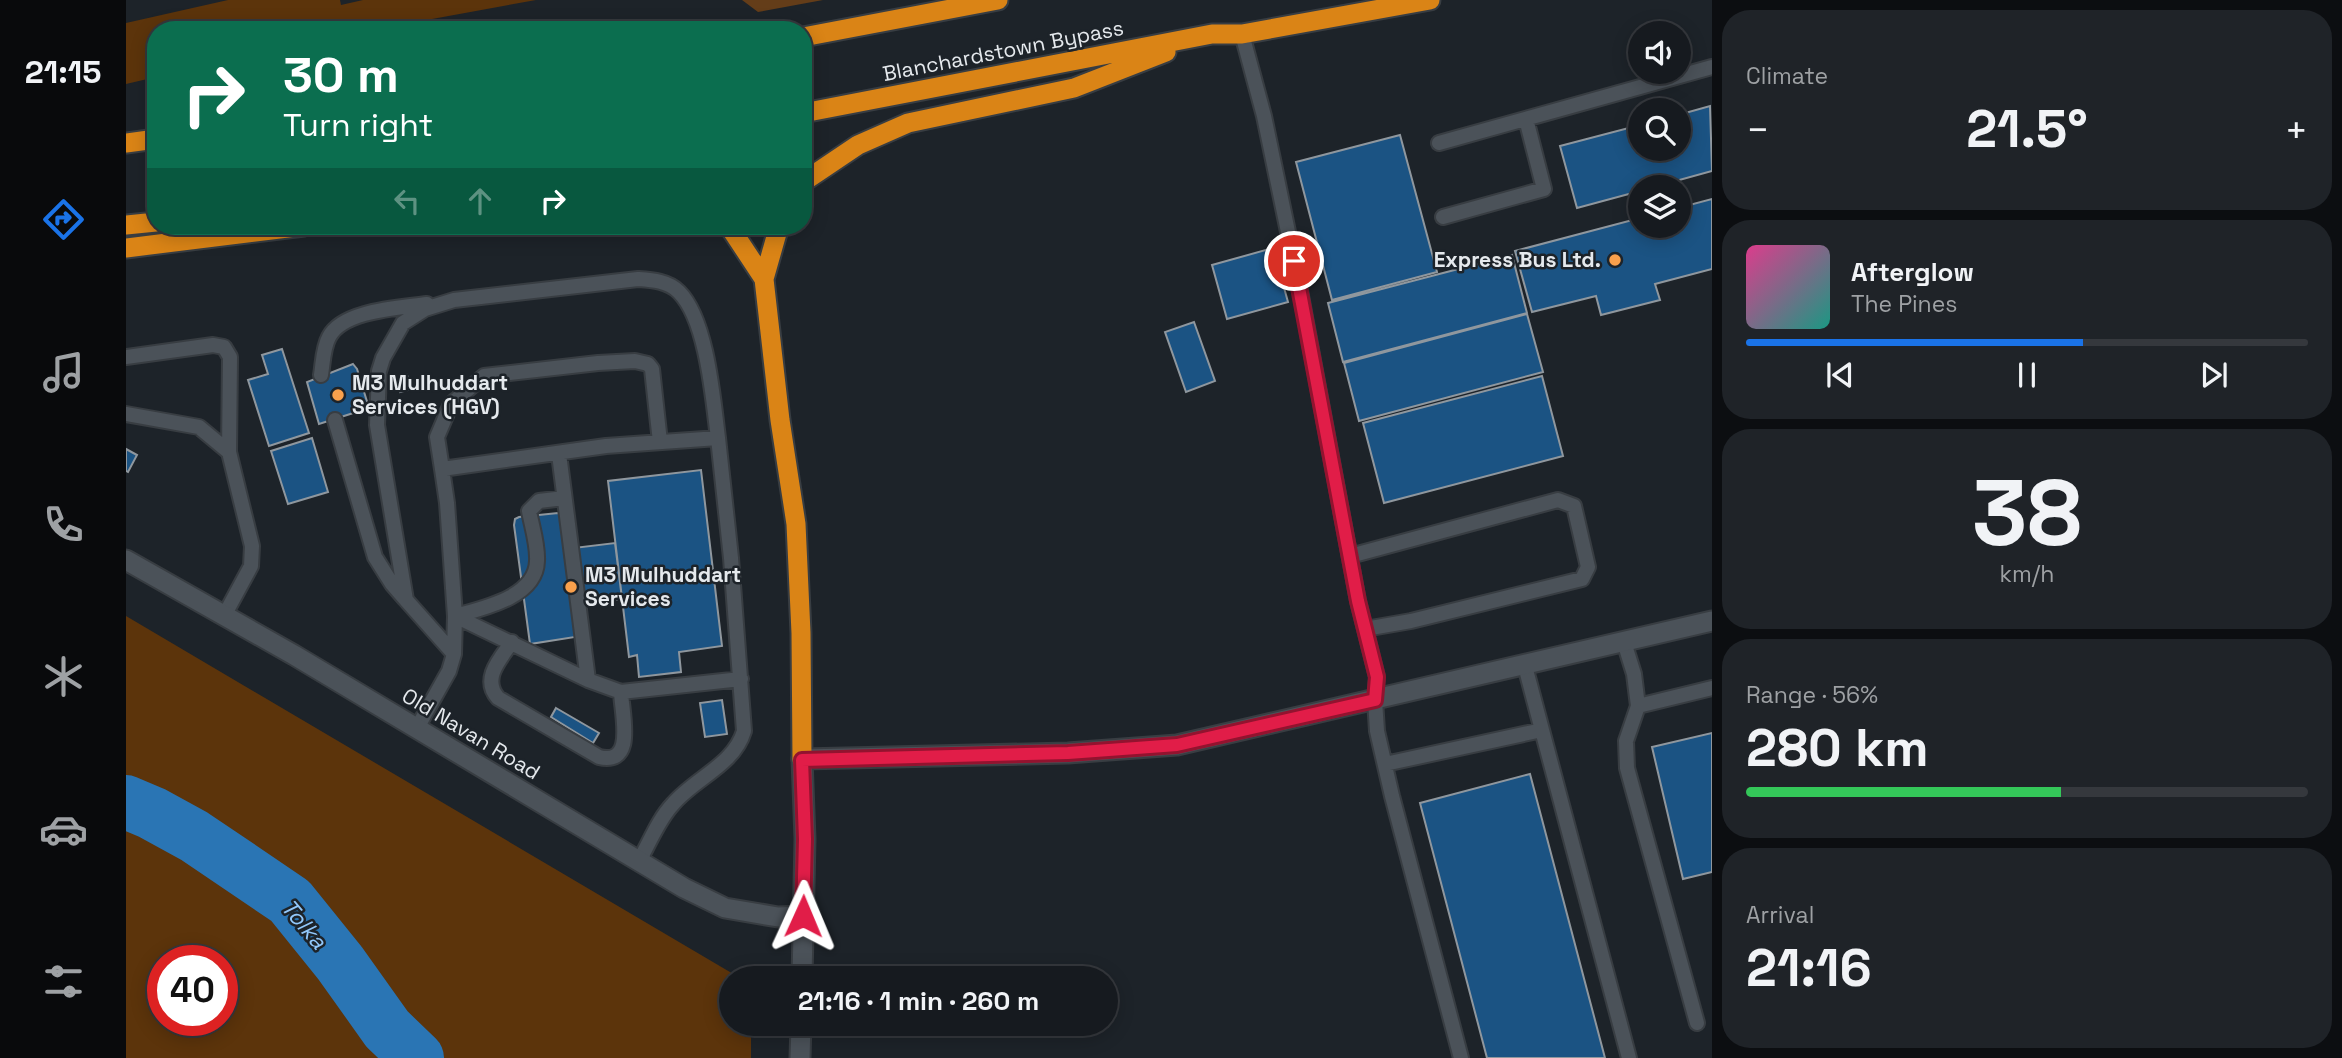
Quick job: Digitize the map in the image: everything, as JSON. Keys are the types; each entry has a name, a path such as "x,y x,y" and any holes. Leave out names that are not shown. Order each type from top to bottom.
{"highway":[{"path":"812,35 998,0"},
{"path":"812,174 858,145 908,123 1074,88 1212,34 1242,34 1430,0"},
{"name":"Blanchardstown Bypass","path":"812,111 1212,34"},
{"path":"126,143 147,140"},
{"path":"126,225 147,223"},
{"path":"126,248 231,235"},
{"path":"735,235 764,279"},
{"path":"776,235 764,279 780,420 796,524 801,632 802,760"}],"street":[{"name":"Old Navan Road","path":"126,560 417,728 684,888 725,908 778,917 803,916"},
{"path":"802,966 805,839 802,760 1054,753 1177,745 1712,621"},
{"path":"800,1058 801,1036"}],"lane":[{"path":"1242,34 1264,116 1297,272 1350,556 1377,677 1377,731 1461,1058"},
{"path":"1439,143 1712,67"},
{"path":"1443,217 1544,189 1526,119"},
{"path":"321,375 325,345 330,334 343,322 370,313 454,300 638,279 659,281 677,290 690,306 699,326 718,438 744,731 735,752 674,802 664,814 639,861"},
{"path":"406,600 377,425 379,371 383,358 403,323 425,309 454,300"},
{"path":"126,357 213,345 225,347 230,357 229,452 252,546 251,566 224,616"},
{"path":"417,728 449,671 454,654 456,616 437,437 451,404 484,376 598,363 642,361 652,369 660,442"},
{"path":"126,414 199,427 229,452"},
{"path":"335,420 375,557 392,584 454,654"},
{"path":"442,469 606,446 718,438"},
{"path":"559,454 588,680"},
{"path":"456,616 513,595 529,584 537,562 529,511 538,501 564,498"},
{"path":"1350,556 1558,499 1574,506 1588,567 1582,579 1411,621 1365,629"},
{"path":"456,616 588,680 621,692 741,679"},
{"path":"512,642 491,676 490,684 498,698 588,750 610,759 622,752 624,742 621,692"},
{"path":"1624,642 1634,674 1638,706 1626,741 1627,768 1697,1023"},
{"path":"1525,666 1629,1058"},
{"path":"1638,706 1712,688"},
{"path":"1385,764 1542,730"}],"shaded area":[{"path":"228,0 340,0 341,5 363,0 536,0 421,21 147,21 147,79 126,84 126,23"},
{"path":"742,0 823,0 758,12"},
{"path":"126,616 720,966 719,1036 751,1036 751,1058 126,1058"}],"building":[{"path":"1710,106 1712,171 1691,177 1628,175 1628,194 1577,208 1560,146 1628,128 1628,161 1691,161 1691,111"},
{"path":"1400,135 1437,272 1332,300 1296,162"},
{"name":"Express Bus Ltd.","path":"1712,199 1712,269 1655,284 1660,300 1601,315 1596,296 1532,312 1515,251 1628,221 1628,238 1691,238 1691,205"},
{"path":"1273,248 1288,302 1227,319 1212,265"},
{"path":"1512,255 1527,313 1343,362 1328,303"},
{"path":"1527,314 1543,372 1359,421 1344,363"},
{"path":"1194,322 1215,381 1186,392 1165,332"},
{"path":"282,349 309,433 269,446 248,380 268,374 262,355"},
{"name":"M3 Mulhuddart Services (HGV)","path":"353,364 369,408 319,424 307,382"},
{"path":"407,375 412,389 400,392 395,379"},
{"path":"1542,376 1563,456 1384,503 1363,423"},
{"path":"312,438 328,492 288,504 271,451"},
{"path":"126,449 137,455 128,472 126,471"},
{"path":"701,470 722,646 679,652 681,672 639,677 637,655 629,657 608,481"},
{"name":"M3 Mulhuddart Services","path":"558,513 562,515 566,549 615,543 622,599 573,605 575,637 530,644 515,519"},
{"path":"722,700 727,734 705,737 700,703"},
{"path":"556,708 599,733 593,743 551,717"},
{"path":"1712,733 1712,872 1683,879 1652,747"},
{"path":"1530,774 1605,1058 1487,1058 1420,803"}],"waterway":[{"name":"Tolka","path":"126,802 194,836 290,901 340,963 387,1029 417,1058"}],"place":[{"name":"Express Bus Ltd.","path":"1615,260"},
{"name":"M3 Mulhuddart Services (HGV)","path":"338,395"},
{"name":"M3 Mulhuddart Services","path":"571,587"}],"route":[{"path":"803,916 805,839 802,760 1068,753 1177,745 1375,700 1377,677 1358,601 1294,261"}]}
